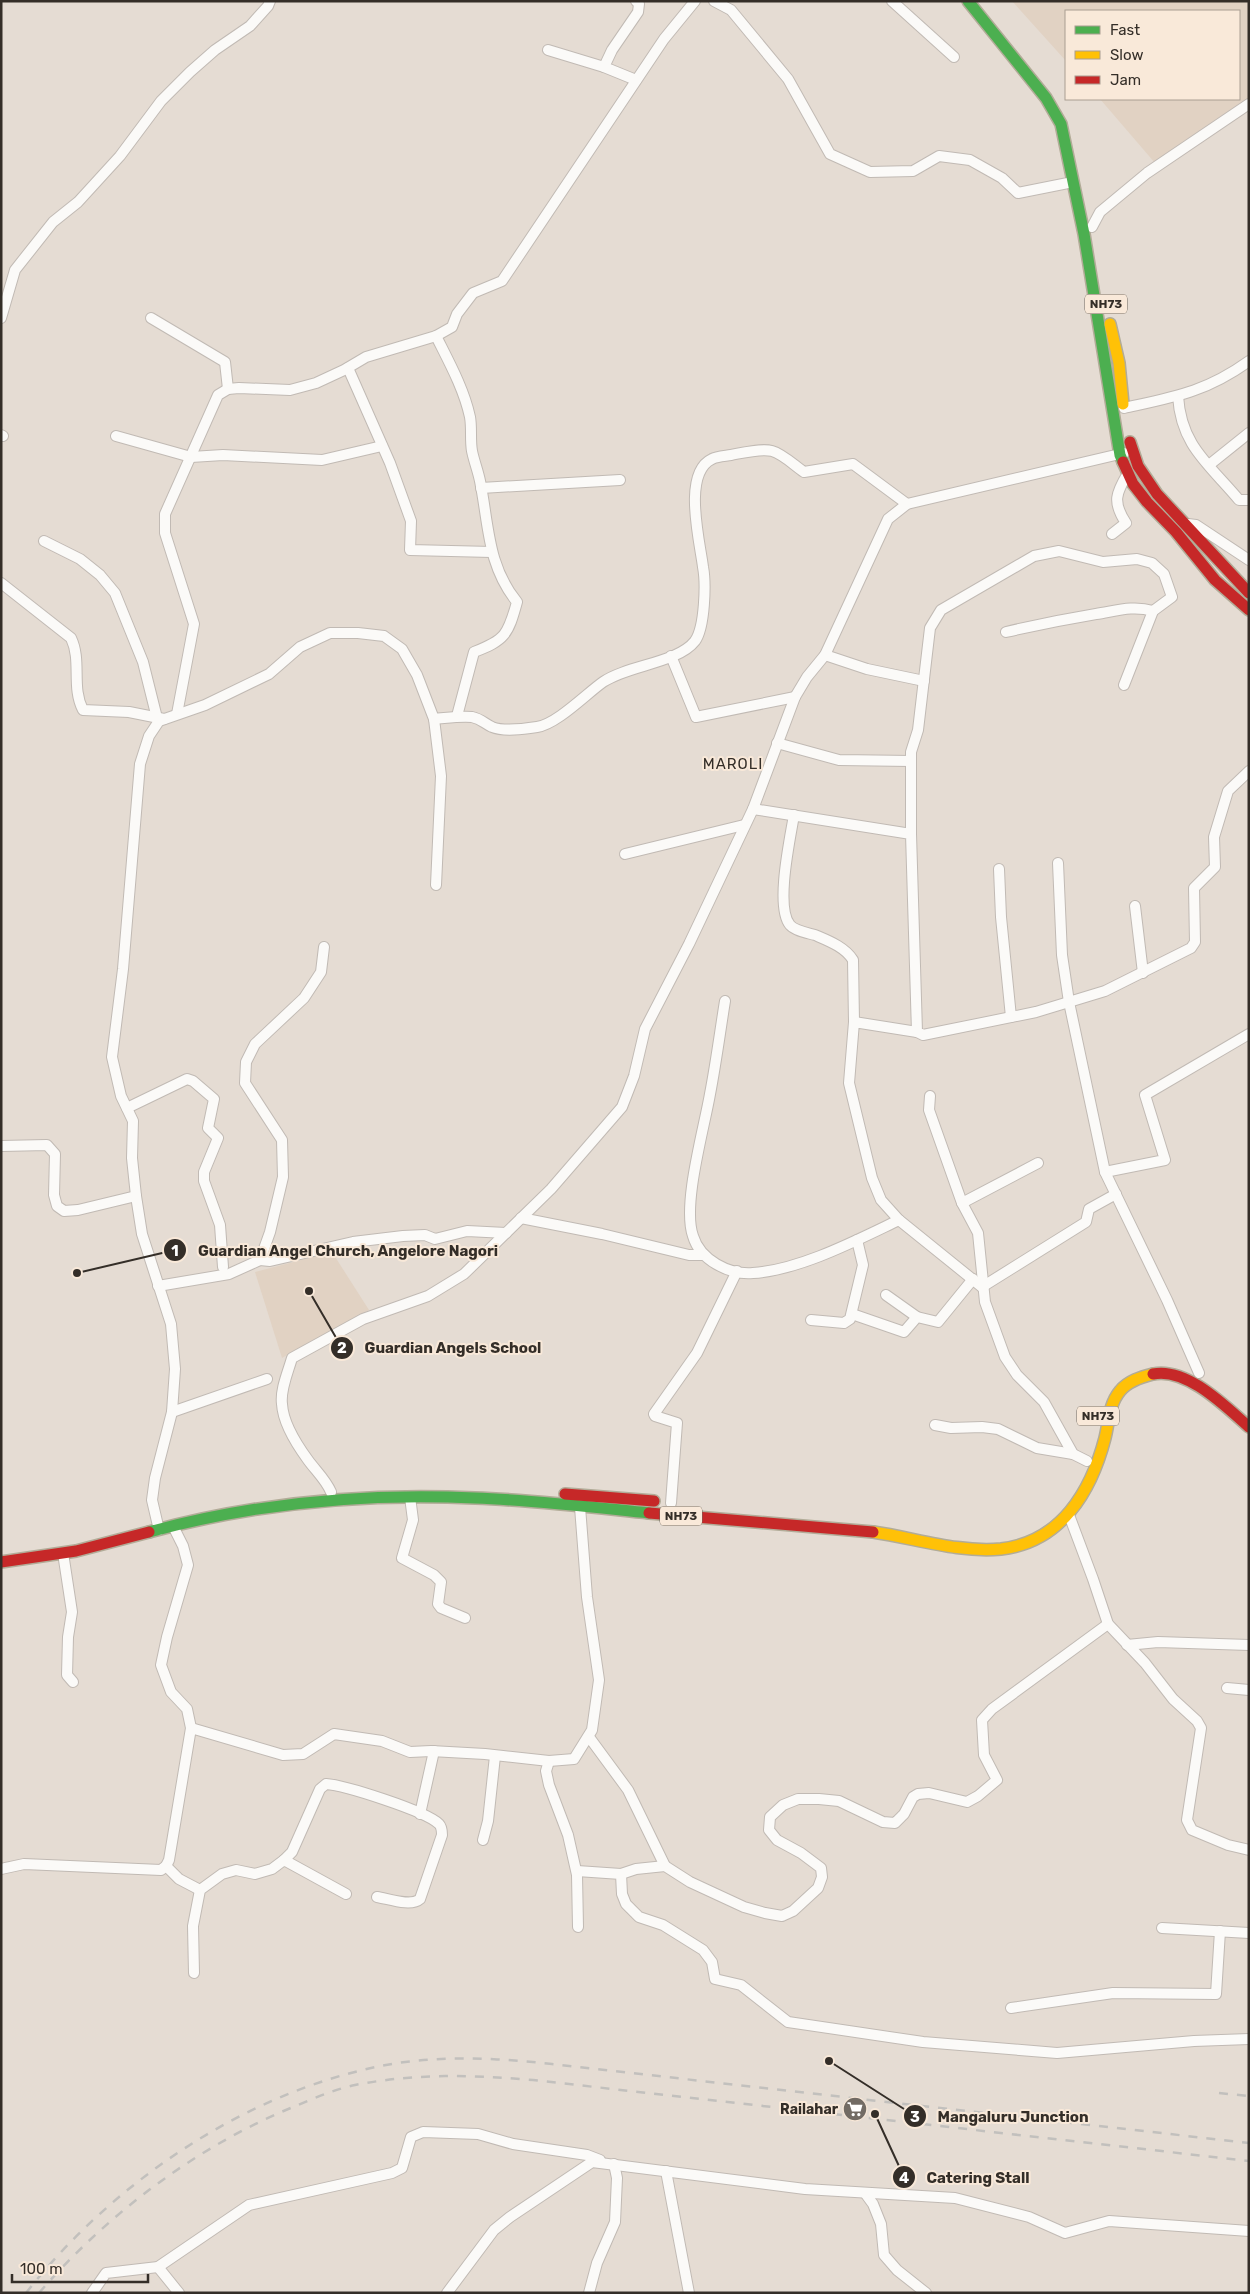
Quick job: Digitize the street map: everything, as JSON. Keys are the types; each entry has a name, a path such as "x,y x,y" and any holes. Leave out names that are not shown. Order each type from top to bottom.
{"highway":[{"name":"NH73","path":"968,1 1046,98 1061,124 1126,453 1138,466 1157,494 1238,584 1249,593"},
{"name":"NH73","path":"1056,91 1072,124 1119,364 1128,473 1133,484 1147,502 1176,532 1215,580 1249,610"},
{"name":"NH73","path":"1146,1363 1176,1363 1198,1374 1233,1406 1249,1427"},
{"name":"NH73","path":"955,1535 974,1539 999,1538 1035,1528 1060,1507 1075,1489 1087,1461 1101,1403 1107,1389 1125,1372"},
{"name":"NH73","path":"1,1552 158,1525 173,1526 251,1509 410,1497 500,1499 872,1532 983,1550 1022,1545 1041,1538 1069,1515 1085,1495 1098,1464 1112,1406 1117,1395 1125,1385 1148,1374 1174,1375 1186,1379 1233,1406 1249,1412"},
{"name":"NH73","path":"1,1562 63,1553 245,1500 331,1492 411,1487 492,1488 675,1503"},
{"name":"NH73","path":"708,1506 869,1521 937,1532"}],"street":[{"path":"1,318 15,270 53,222 78,202 90,189 120,156 161,102 190,72 215,50 250,26 268,6 270,1"},
{"path":"604,67 612,50 638,12 639,4 636,1"},
{"path":"177,714 194,624 165,533 165,514 218,395 228,389 290,390 316,383 366,357 436,336 452,327 457,314 473,293 502,281 664,39 696,1"},
{"path":"714,1 731,10 788,79 830,154 870,172 912,171 940,156 970,160 1002,178 1018,193 1073,182"},
{"path":"892,1 954,57"},
{"path":"548,50 604,67 636,80"},
{"path":"1092,227 1100,212 1147,173 1249,104"},
{"path":"151,318 225,362 228,389"},
{"path":"436,336 454,372 470,417 472,450 481,488 486,530 496,567 509,593 517,602 506,634 492,645 474,652 457,716"},
{"path":"1124,408 1178,396 1225,378 1249,361"},
{"path":"348,368 382,446 411,521 410,550 492,552"},
{"path":"1178,396 1179,413 1184,432 1194,449 1239,500 1249,500"},
{"path":"1209,465 1249,434"},
{"path":"116,436 191,457 223,455 322,460 382,446"},
{"path":"434,719 457,716 482,720 490,726 502,730 539,727 588,695 603,682 630,669 685,651 696,639 700,628 704,594 704,568 696,533 696,489 702,468 712,459 753,452 772,451 804,472 853,464 908,504"},
{"path":"331,1492 327,1483 306,1457 288,1426 281,1403 292,1358 363,1319 428,1296 464,1274 551,1189 622,1107 634,1076 645,1029 689,944 753,809 794,697 825,655 888,519 908,504 1126,453"},
{"path":"1112,534 1126,523 1118,510 1117,492 1128,473"},
{"path":"481,488 620,480"},
{"path":"1183,522 1196,525 1249,560"},
{"path":"44,541 80,559 100,575 115,593 142,662 160,718 149,736 140,764 123,969 112,1057 122,1096 133,1121 132,1158 142,1234 171,1324 175,1369 172,1412 155,1478 152,1500 158,1525"},
{"path":"917,1032 910,834 911,752 918,730 930,628 941,610 1034,556 1059,551 1103,562 1137,558 1152,563 1164,574 1172,597 1153,610 1124,686"},
{"path":"1,583 71,638 77,650 77,699 83,710 129,712 160,718 177,714 234,692 269,674 300,647 322,637 330,634 358,632 384,636 402,649 417,675 434,719 441,776 436,886"},
{"path":"1006,632 1054,620 1098,614 1122,608 1153,610"},
{"path":"825,655 867,669 924,681"},
{"path":"671,656 696,717 794,697"},
{"path":"777,743 839,760 911,761"},
{"path":"854,1022 917,1032 923,1035 1036,1012 1105,990 1191,948 1194,942 1194,888 1215,867 1214,837 1228,791 1249,771"},
{"path":"753,809 910,834"},
{"path":"794,815 783,885 784,916 791,927 829,941 848,953 853,960 854,1022 849,1083 872,1178 882,1200 899,1220 982,1287"},
{"path":"625,854 744,825"},
{"path":"1058,863 1062,955 1069,1002 1105,1172 1167,1300 1198,1374"},
{"path":"999,869 1001,918 1012,1017"},
{"path":"1135,906 1143,973"},
{"path":"260,1260 270,1232 283,1177 282,1140 245,1083 246,1062 255,1044 304,998 320,972 324,947"},
{"path":"725,1001 691,1193 692,1236 704,1255 720,1266 738,1272 753,1273 784,1267 820,1256 899,1220"},
{"path":"1105,1172 1165,1160 1145,1096 1249,1034"},
{"path":"127,1108 187,1079 214,1099 208,1128 218,1138 204,1172 204,1181 220,1225 223,1267"},
{"path":"930,1096 929,1110 962,1204 978,1233 985,1302 1006,1357 1017,1375 1044,1402 1073,1454"},
{"path":"1,1146 47,1145 55,1154 57,1206 64,1211 78,1210 136,1196"},
{"path":"962,1204 1038,1163"},
{"path":"982,1287 1086,1222 1089,1209 1116,1194"},
{"path":"521,1218 602,1234 689,1255 704,1255"},
{"path":"158,1286 229,1274 260,1260 270,1261 353,1242 425,1235 435,1239 467,1231 506,1233"},
{"path":"811,1320 844,1323 847,1322 852,1314 863,1265 857,1240"},
{"path":"675,1503 677,1423 654,1416 654,1414 697,1353 738,1272"},
{"path":"886,1295 917,1317 938,1322 973,1279"},
{"path":"852,1314 904,1332 917,1317"},
{"path":"172,1412 268,1379"},
{"path":"935,1425 950,1428 982,1427 998,1429 1037,1448 1073,1454 1087,1461"},
{"path":"410,1497 414,1520 402,1558 434,1575 441,1582 438,1604 441,1608 465,1618"},
{"path":"191,1728 283,1755 303,1754 334,1734 382,1741 410,1752 434,1751 485,1754 549,1761 574,1759 592,1730 599,1680 587,1597 580,1507"},
{"path":"1069,1515 1108,1624 1173,1698 1197,1721 1201,1728 1188,1806 1187,1820 1192,1830 1228,1845 1249,1850"},
{"path":"1,1869 24,1864 161,1870 170,1860 191,1728 187,1709 171,1692 161,1665 167,1637 188,1565 183,1546 173,1526"},
{"path":"63,1553 72,1612 68,1637 67,1675 73,1682"},
{"path":"588,1737 628,1790 665,1866 690,1882 744,1907 765,1914 782,1916 793,1910 818,1888 822,1877 820,1868 801,1853 777,1840 769,1830 770,1817 783,1804 798,1799 839,1801 883,1822 895,1823 904,1814 912,1797 918,1794 929,1793 967,1802 978,1796 997,1780 984,1755 982,1720 992,1709 1108,1624"},
{"path":"1127,1645 1158,1642 1249,1645"},
{"path":"1227,1688 1249,1690"},
{"path":"420,1814 434,1751"},
{"path":"483,1840 488,1821 495,1756"},
{"path":"549,1761 546,1771 549,1785 568,1835 577,1871 578,1926"},
{"path":"194,1973 193,1926 200,1890 222,1874 236,1870 255,1874 272,1869 284,1860 292,1852 320,1789 326,1784 336,1785 420,1814 439,1824 442,1835 420,1900 416,1903 410,1903 377,1897"},
{"path":"284,1860 346,1894"},
{"path":"166,1866 179,1879 200,1890"},
{"path":"577,1871 621,1874 636,1869 665,1866"},
{"path":"621,1874 622,1894 626,1904 639,1917 663,1925 703,1950 712,1962 715,1979 741,1985 788,2022 923,2042 1057,2053 1194,2041 1249,2039"},
{"path":"1162,1928 1249,1933"},
{"path":"1011,2008 1113,1993 1216,1994 1220,1932"},
{"path":"92,2293 106,2273 158,2267 249,2206 392,2173 402,2168 411,2137 423,2132 478,2134 513,2144 587,2155 610,2163 617,2178 615,2222 597,2263 589,2293"},
{"path":"448,2293 483,2244 510,2217 592,2162 805,2189 955,2198 1029,2216 1065,2233 1109,2221 1249,2231"},
{"path":"666,2171 689,2293"},
{"path":"865,2192 873,2204 881,2224 884,2255 897,2270 926,2293"},
{"path":"158,2267 179,2293"}],"shaded area":[{"path":"1012,1 1249,1 1249,99 1155,163 1101,100 1240,100 1240,10 1065,10 1065,60"},
{"path":"332,1252 369,1310 282,1358 255,1272"}],"railway":[{"path":"26,2293 61,2252 99,2214 141,2179 186,2147 234,2119 283,2096 334,2078 386,2065 407,2062 469,2058 531,2062 1249,2143"},
{"path":"39,2293 95,2235 125,2209 191,2161 226,2140 262,2121 334,2091 355,2085 400,2078 466,2076 533,2080 1249,2161"},
{"path":"1219,2093 1249,2096"}],"traffic: fast":[{"path":"968,1 1046,98 1061,124 1084,234 1120,455 1123,462"},
{"path":"149,1532 189,1522 270,1507 311,1502 393,1497 497,1499 649,1513"}],"traffic: slow":[{"path":"1110,324 1119,363 1123,404"},
{"path":"873,1532 953,1547 985,1550 1001,1549 1022,1544 1041,1536 1057,1525 1082,1495 1099,1458 1111,1407 1116,1396 1131,1382 1153,1374"}],"traffic: jam":[{"path":"1130,442 1138,466 1157,494 1249,593"},
{"path":"1123,462 1133,484 1147,502 1176,532 1215,580 1249,610"},
{"path":"1153,1374 1166,1373 1192,1382 1205,1390 1249,1427"},
{"path":"565,1494 654,1501"},
{"path":"649,1513 873,1532"},
{"path":"1,1562 76,1551 149,1532"}],"place":[{"name":"Guardian Angel Church, Angelore Nagori","path":"77,1273"},
{"name":"Guardian Angels School","path":"309,1291"},
{"name":"Mangaluru Junction","path":"829,2061"},
{"name":"Railahar","path":"855,2109"},
{"name":"Catering Stall","path":"875,2114"}],"district":[{"name":"MAROLI","path":"733,764"}]}
